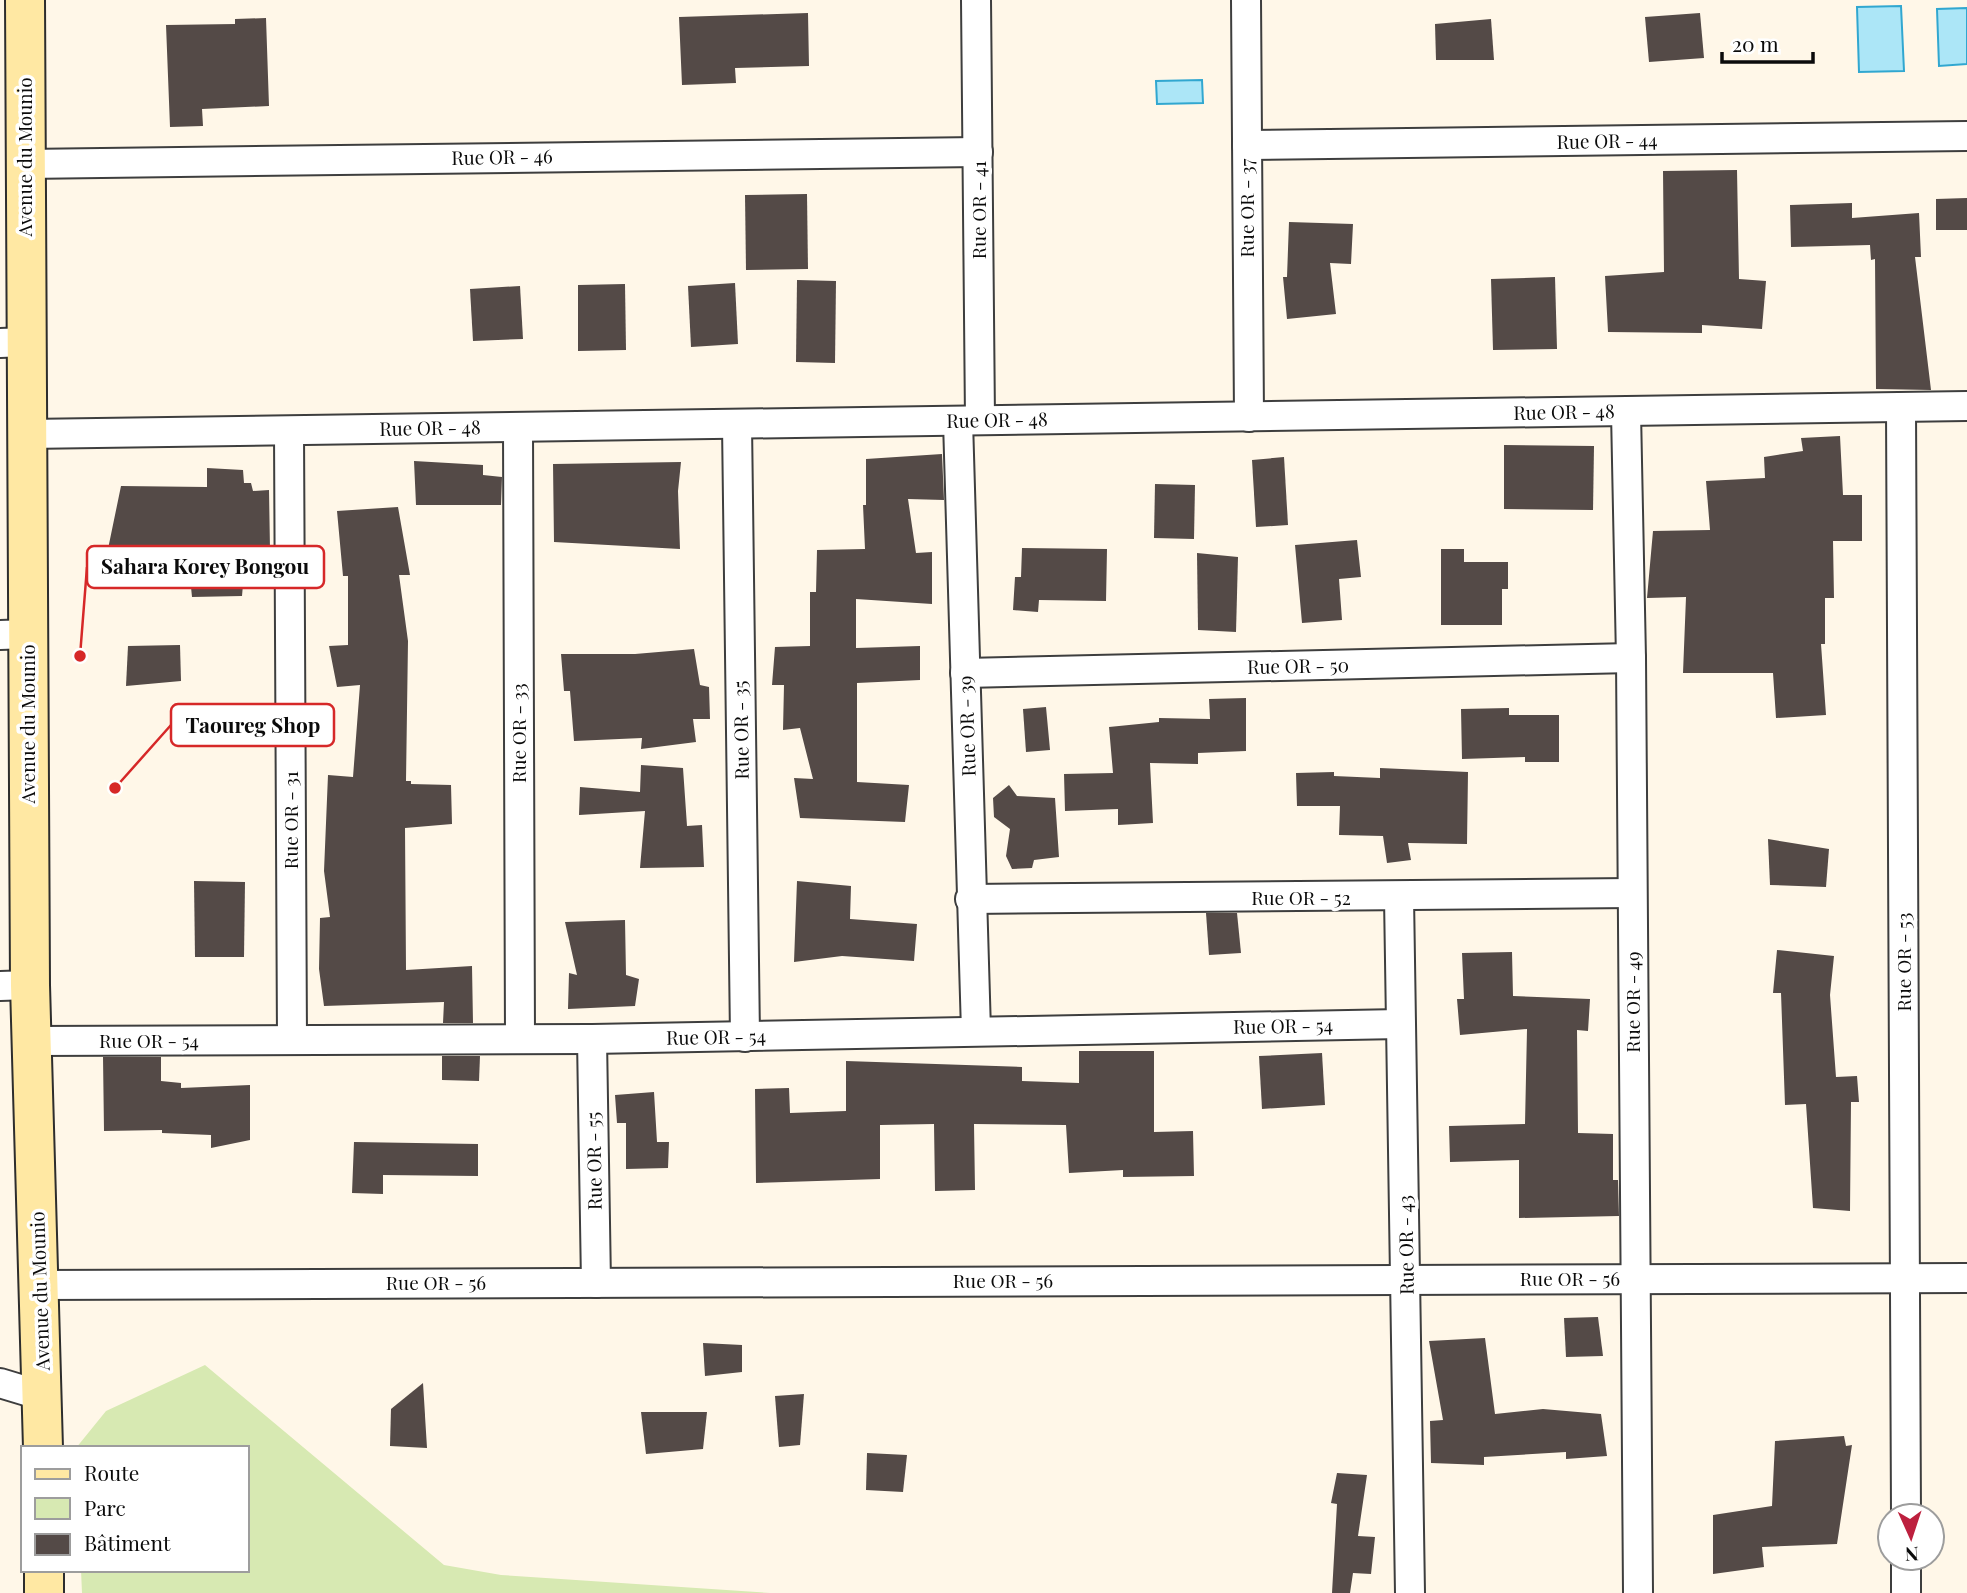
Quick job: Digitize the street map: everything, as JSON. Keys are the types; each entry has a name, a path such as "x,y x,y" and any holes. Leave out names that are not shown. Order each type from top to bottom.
{"street":[{"name":"Rue OR - 41","path":"969,421 978,152 976,0"},
{"name":"Rue OR - 37","path":"1246,0 1249,417"},
{"name":"Avenue du Mounio","path":"17,7 25,164 13,342 27,434 14,635 15,985 32,1041 43,1446"},
{"name":"Rue OR - 44","path":"1247,145 1967,136"},
{"name":"Rue OR - 46","path":"25,164 978,152"},
{"name":"Rue OR - 48","path":"27,434 1967,406"},
{"name":"Rue OR - 53","path":"1901,407 1906,1502"},
{"name":"Rue OR - 49","path":"1626,412 1632,658 1638,1593"},
{"name":"Rue OR - 39","path":"969,421 965,673 976,1031"},
{"name":"Rue OR - 35","path":"737,424 745,1037"},
{"name":"Rue OR - 33","path":"518,427 520,1038"},
{"name":"Rue OR - 31","path":"289,431 292,1041"},
{"name":"Rue OR - 50","path":"965,673 1632,658"},
{"name":"Rue OR - 52","path":"970,899 1632,893"},
{"name":"Rue OR - 43","path":"1399,897 1410,1593"},
{"name":"Rue OR - 54","path":"32,1041 592,1039 1400,1024"},
{"name":"Rue OR - 55","path":"592,1039 596,1283"},
{"name":"Rue OR - 56","path":"40,1285 1967,1278"},
{"path":"0,1383 43,1396"},
{"path":"44,1572 44,1593"},
{"path":"1906,1572 1906,1593"}],"green space":[{"path":"205,1365 444,1565 501,1575 770,1593 82,1593 81,1572 248,1572 248,1446 78,1446 106,1411"}],"water":[{"path":"1901,6 1904,71 1859,72 1857,7"},
{"path":"1967,8 1967,64 1939,66 1937,9"},
{"path":"1202,80 1203,103 1157,104 1156,81"}],"building":[{"path":"808,13 809,66 735,68 736,83 682,85 679,17"},
{"path":"1700,13 1704,58 1649,62 1645,17"},
{"path":"266,18 269,106 202,109 203,126 170,127 166,25 235,24 235,19"},
{"path":"1491,19 1494,60 1436,60 1435,24"},
{"path":"1737,170 1739,279 1766,281 1762,329 1702,325 1702,333 1608,332 1605,276 1664,272 1663,171"},
{"path":"807,194 808,269 746,270 745,195"},
{"path":"1967,198 1967,230 1936,230 1936,199"},
{"path":"1852,203 1852,218 1919,213 1921,257 1915,257 1931,390 1876,389 1875,259 1871,260 1870,245 1791,247 1790,205"},
{"path":"1289,222 1353,224 1351,264 1330,263 1336,314 1287,319 1283,277 1287,277"},
{"path":"1555,277 1557,349 1493,350 1491,279"},
{"path":"797,280 836,281 835,363 796,362"},
{"path":"735,283 738,344 691,347 688,286"},
{"path":"625,284 626,350 578,351 578,285"},
{"path":"520,286 523,339 473,341 470,289"},
{"path":"1840,436 1843,495 1862,495 1862,541 1833,541 1834,598 1825,598 1825,644 1821,644 1826,715 1776,718 1773,673 1683,673 1686,597 1647,598 1653,531 1710,530 1706,481 1765,478 1764,457 1803,451 1801,438"},
{"path":"1504,445 1594,446 1593,510 1504,509"},
{"path":"942,454 944,500 908,499 916,553 932,552 932,604 856,599 856,648 920,646 920,680 857,683 857,782 909,785 905,822 800,818 794,778 813,779 800,728 783,730 784,685 772,685 775,647 810,646 810,592 816,592 817,550 865,549 863,505 866,505 866,459"},
{"path":"1284,457 1288,525 1256,527 1252,460"},
{"path":"414,461 483,465 483,475 502,477 501,505 416,505"},
{"path":"681,462 678,491 680,549 554,542 553,464"},
{"path":"207,468 243,470 244,483 251,483 253,491 269,490 270,550 246,550 242,596 192,597 187,547 108,549 121,486 207,487"},
{"path":"1155,484 1195,485 1194,539 1154,538"},
{"path":"398,507 410,575 399,575 408,641 406,781 411,781 411,784 451,785 452,824 405,828 406,970 472,966 473,1023 443,1023 444,1002 324,1006 319,969 320,918 330,917 324,871 328,775 353,777 360,685 337,687 329,646 348,645 348,576 343,576 337,511"},
{"path":"1357,540 1361,577 1339,579 1342,620 1302,623 1295,545"},
{"path":"1022,548 1107,549 1106,601 1039,600 1038,612 1013,610 1015,577 1021,577"},
{"path":"1441,549 1464,549 1464,562 1508,562 1508,589 1502,589 1502,625 1441,625"},
{"path":"1197,553 1238,557 1236,632 1198,630"},
{"path":"180,645 181,681 126,686 128,646"},
{"path":"694,649 700,685 709,687 710,719 693,719 696,742 641,749 642,738 574,741 570,691 564,691 561,654 635,654"},
{"path":"1246,698 1246,751 1198,753 1198,764 1150,763 1153,823 1118,825 1118,809 1065,811 1064,774 1113,773 1109,727 1159,722 1159,718 1210,719 1209,699"},
{"path":"1046,707 1050,750 1026,752 1023,709"},
{"path":"1509,708 1509,715 1559,715 1559,762 1525,762 1525,757 1462,759 1461,709"},
{"path":"641,765 683,768 687,826 702,825 704,867 640,868 645,811 579,815 580,787 640,792"},
{"path":"1380,768 1468,772 1467,844 1408,843 1411,860 1387,863 1383,836 1339,835 1340,806 1297,806 1296,773 1334,772 1334,776 1380,778"},
{"path":"1009,785 1017,796 1055,798 1059,857 1034,860 1032,868 1012,869 1006,856 1010,829 994,817 993,798"},
{"path":"1768,839 1829,849 1826,887 1770,885"},
{"path":"194,881 245,882 244,957 195,957"},
{"path":"797,881 851,886 850,919 917,924 914,961 842,956 794,962"},
{"path":"1206,913 1237,913 1241,953 1209,955"},
{"path":"625,920 626,975 639,979 635,1006 568,1009 569,973 577,975 565,922"},
{"path":"1777,950 1834,956 1830,995 1836,1077 1857,1076 1859,1102 1851,1102 1850,1211 1813,1208 1806,1104 1785,1105 1781,993 1773,993"},
{"path":"1512,952 1513,996 1590,999 1588,1031 1577,1030 1578,1133 1613,1134 1613,1180 1618,1180 1619,1216 1519,1218 1519,1160 1450,1162 1449,1126 1525,1124 1527,1029 1460,1035 1457,999 1464,999 1462,953"},
{"path":"1079,1051 1154,1051 1154,1132 1193,1131 1194,1176 1123,1177 1123,1170 1069,1173 1066,1125 974,1124 975,1190 935,1191 934,1124 880,1125 880,1179 756,1183 755,1089 789,1088 790,1113 846,1111 846,1061 1022,1067 1022,1081 1079,1083"},
{"path":"1322,1053 1325,1105 1262,1109 1259,1056"},
{"path":"442,1056 480,1056 479,1081 442,1080"},
{"path":"103,1057 161,1057 161,1081 181,1083 181,1088 250,1085 250,1140 211,1148 211,1135 162,1133 162,1130 104,1131"},
{"path":"654,1092 657,1142 669,1142 668,1168 626,1169 626,1123 617,1123 615,1095"},
{"path":"354,1142 478,1144 478,1176 383,1175 383,1194 352,1193"},
{"path":"1598,1317 1603,1356 1566,1357 1564,1318"},
{"path":"1485,1338 1495,1414 1543,1409 1601,1414 1607,1456 1566,1459 1566,1452 1484,1457 1484,1465 1431,1463 1430,1421 1443,1420 1429,1341"},
{"path":"703,1343 742,1345 742,1372 705,1376"},
{"path":"423,1383 427,1448 390,1446 391,1409"},
{"path":"804,1394 800,1445 779,1447 775,1396"},
{"path":"641,1412 707,1412 703,1449 646,1454"},
{"path":"1844,1436 1846,1446 1852,1445 1837,1544 1762,1547 1764,1567 1713,1574 1713,1515 1772,1506 1775,1441"},
{"path":"867,1453 907,1455 903,1492 866,1490"},
{"path":"1337,1473 1367,1475 1358,1536 1375,1537 1371,1574 1353,1573 1350,1593 1332,1593 1337,1504 1331,1503"}],"place":[{"name":"Sahara Korey Bongou","path":"80,656"},
{"name":"Taoureg Shop","path":"115,788"}]}
